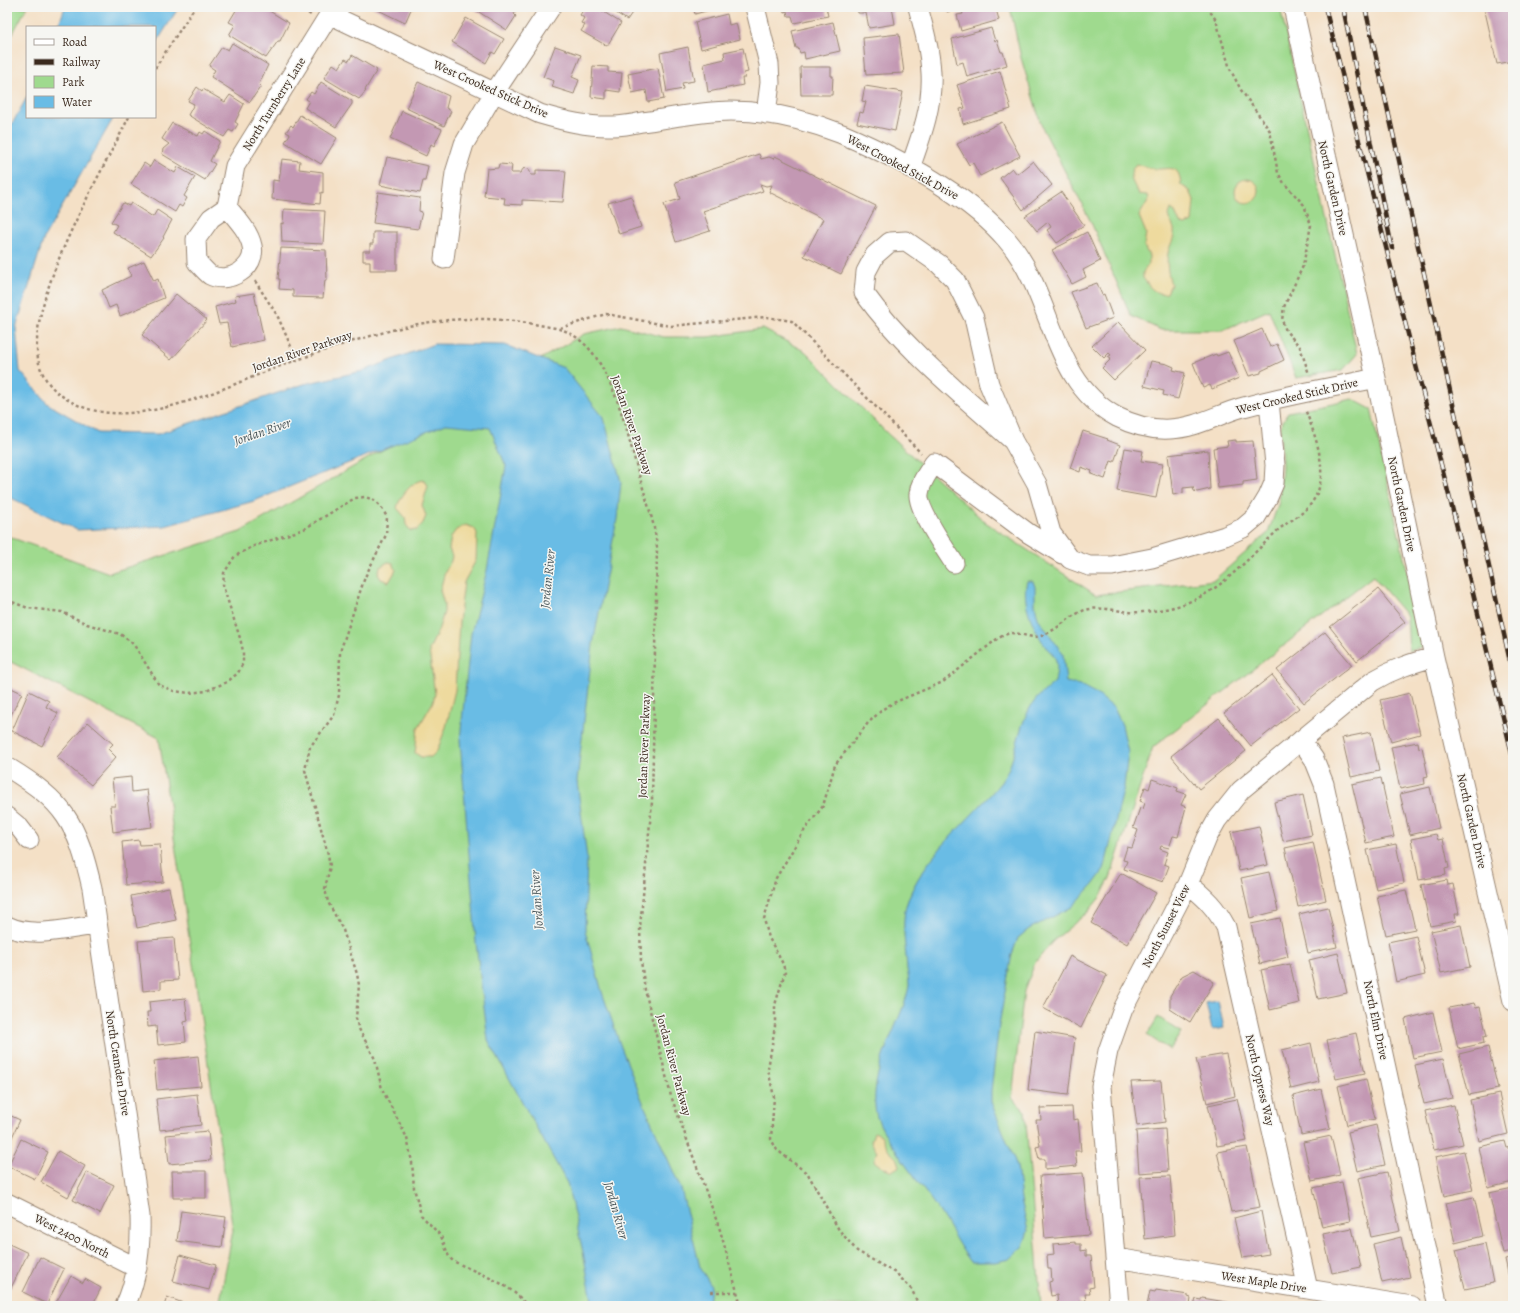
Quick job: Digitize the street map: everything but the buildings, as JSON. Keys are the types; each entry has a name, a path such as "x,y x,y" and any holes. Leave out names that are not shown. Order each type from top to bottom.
{"street":[{"path":"444,259 452,193 459,157 464,144 494,93 551,7"},
{"path":"755,7 769,64 770,83 766,114"},
{"path":"910,168 924,130 930,91 929,54 918,7"},
{"name":"North Garden Drive","path":"1293,7 1376,378 1434,657 1513,1001"},
{"name":"West Crooked Stick Drive","path":"332,11 494,93 540,114 587,125 614,126 709,112 731,111 766,114 795,119 843,135 910,168 956,193 974,207 1006,240 1020,257 1038,291 1060,350 1078,384 1091,398 1107,411 1127,422 1146,427 1168,430 1189,427 1237,409 1376,378"},
{"name":"North Turnberry Lane","path":"227,206 235,166 332,11"},
{"path":"227,206 245,230 252,246 252,259 242,271 229,278 211,275 197,262 196,239 212,218 227,206"},
{"path":"1013,441 935,371 881,316 864,293 866,272 875,256 890,242 906,241 938,264 955,280 974,318 989,384 1013,441 1037,484 1051,532 1070,559"},
{"path":"954,563 926,516 918,496 920,485 934,463 1028,533 1070,559 1090,566 1112,566 1152,558 1225,536 1243,528 1256,518 1268,498 1274,482 1275,465 1270,401"},
{"name":"North Sunset View","path":"1119,1306 1101,1086 1108,1051 1123,1009 1188,884 1207,838 1228,805 1241,790 1373,681 1391,670 1411,662 1434,657"},
{"name":"North Elm Drive","path":"1301,740 1314,759 1324,784 1438,1306"},
{"name":"North Cramden Drive","path":"7,767 34,784 50,797 70,822 85,858 97,925 140,1216 141,1238 137,1268 125,1306"},
{"path":"7,817 19,827 29,840"},
{"name":"North Cypress Way","path":"1188,884 1207,899 1218,911 1226,927 1308,1289"},
{"path":"7,926 15,930 34,933 97,925"},
{"name":"West 2400 North","path":"7,1203 137,1268"},
{"name":"West Maple Drive","path":"1116,1258 1412,1306"}],"path":[{"path":"156,66 195,7"},
{"path":"289,7 292,9 294,7"},
{"path":"1207,7 1216,20 1230,69 1241,90 1270,131 1278,173 1284,183 1304,205 1311,225 1303,266 1284,307 1282,320 1286,331 1300,347 1309,377"},
{"name":"Jordan River Parkway","path":"129,118 80,214 49,287 41,313 37,337 38,364 46,381 67,400 86,409 105,413 132,413 163,408 296,360 402,328 438,322 487,319 513,320 558,328 574,335 591,352 608,378 631,447 656,535 652,794 650,831 640,927 642,967 670,1096 720,1230 741,1306"},
{"path":"242,271 253,277 277,316 296,360"},
{"path":"558,328 606,314 671,326 766,316 792,321 914,447 934,463"},
{"path":"7,600 28,608 62,612 87,624 120,634 136,648 159,685 174,691 189,693 206,691 227,682 238,672 243,663 243,651 240,638 229,609 223,586 224,573 235,556 254,546 304,529 355,498 365,497 374,500 381,507 387,517 386,535 362,583 340,652 339,695 334,715 310,747 307,757 306,770 330,866 325,889 328,902 345,935 357,974 359,985 356,1018 358,1027 375,1059 382,1089 402,1124 407,1138 412,1162 414,1188 421,1215 441,1236 449,1257 453,1261 486,1276 520,1296 527,1306"},
{"path":"919,1306 912,1290 897,1274 857,1251 839,1230 808,1174 777,1150 771,1139 774,1097 768,1069 775,1026 775,1005 785,972 783,964 769,938 764,919 776,878 804,831 823,806 835,765 868,723 883,709 893,703 943,682 998,639 1012,633 1032,638 1050,633"},
{"path":"711,1292 737,1292"}],"green space":[{"path":"7,7 27,7 7,44"},
{"path":"1010,7 1280,7 1357,354 1343,370 1296,378 1269,310 1223,330 1161,330 1131,316 1091,222 1042,127 1021,58"},
{"path":"621,326 664,337 708,337 763,329 806,352 889,435 985,522 1096,595 1214,580 1268,533 1279,502 1282,466 1280,427 1288,412 1352,399 1371,409 1424,647 1409,651 1407,616 1373,576 1153,747 1110,878 1101,896 1088,912 1052,942 1035,963 1024,991 1012,1098 1025,1111 1041,1306 219,1306 233,1230 159,738 7,660 7,536 109,573 240,532 584,334"},
{"path":"1158,1017 1181,1032 1170,1050 1147,1035"}],"sand":[{"path":"1136,164 1154,169 1169,168 1176,170 1180,178 1181,185 1190,191 1194,200 1192,222 1185,225 1180,223 1174,211 1171,209 1168,214 1174,229 1173,239 1167,257 1171,284 1167,293 1163,294 1156,292 1143,278 1143,272 1149,264 1149,256 1144,246 1146,233 1139,216 1149,199 1148,195 1139,194 1133,183 1131,172"},
{"path":"1247,179 1255,183 1259,191 1255,199 1247,203 1239,199 1235,191 1239,183"},
{"path":"422,480 426,482 428,486 422,505 426,516 423,523 417,530 411,531 406,525 405,517 397,508 406,491 418,481"},
{"path":"466,525 474,528 477,533 476,560 464,582 459,622 455,690 446,727 437,751 431,757 421,757 415,753 418,728 433,702 435,694 429,650 438,631 444,612 444,604 440,590 445,572 451,561 452,556 449,549 451,537 456,530"},
{"path":"388,562 393,563 396,570 389,582 381,579 378,574 380,567"},
{"path":"874,1132 881,1135 888,1150 898,1160 900,1166 892,1171 874,1161 877,1151 871,1142"}],"water":[{"path":"65,7 179,7 156,43 156,26 58,26"},
{"name":"Jordan River","path":"26,99 26,118 113,118 44,238 16,328 20,371 48,404 98,433 158,434 304,384 363,371 434,344 505,345 564,368 604,418 621,482 617,519 593,644 577,781 587,858 585,930 602,992 621,1047 644,1105 681,1189 700,1267 711,1286 709,1306 593,1306 583,1252 567,1183 488,1040 476,943 460,740 471,634 487,570 506,466 490,428 446,424 254,501 165,526 77,530 7,496 7,133"},
{"path":"1027,581 1033,581 1035,587 1035,605 1038,618 1063,654 1066,682 1080,685 1097,694 1114,708 1122,725 1128,752 1124,787 1104,870 1093,885 1072,907 1029,929 1018,938 1012,954 999,1025 991,1102 1017,1166 1021,1199 1028,1231 1023,1246 1009,1259 996,1262 971,1262 941,1214 883,1130 876,1112 875,1090 881,1063 903,1007 909,986 904,938 904,921 906,906 913,889 922,872 934,856 1001,782 1014,755 1025,717 1032,704 1055,682 1057,663 1036,631 1029,615 1026,598"},
{"path":"1218,1001 1224,1028 1212,1030 1206,1003"}],"railway":[{"path":"1325,7 1458,531 1513,758"},
{"path":"1343,7 1392,248"},
{"path":"1365,7 1513,675"}]}
